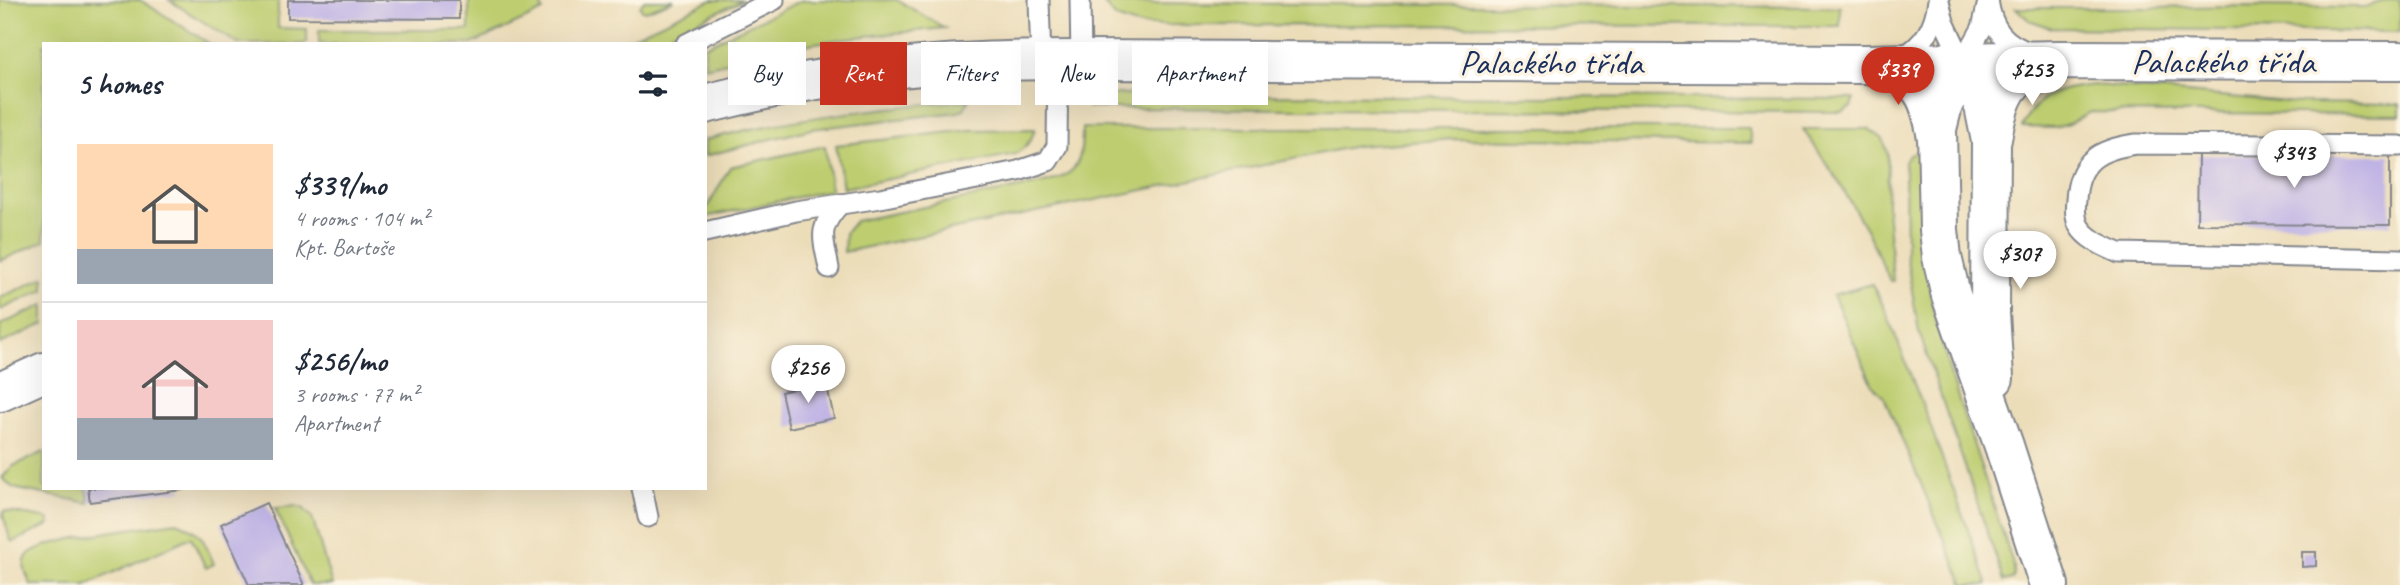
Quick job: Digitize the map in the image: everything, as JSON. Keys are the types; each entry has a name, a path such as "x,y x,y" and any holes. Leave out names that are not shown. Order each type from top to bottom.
{"main road":[{"name":"Palackého třída","path":"1118,60 1867,64 2060,60 2400,61"},
{"path":"1991,141 1999,107 2011,84 2028,69 2060,60"},
{"name":"Palackého třída","path":"707,104 770,88 844,75 938,65 1035,61"},
{"path":"1937,140 1943,105 1963,62"},
{"path":"1963,62 1984,106 1991,141 1990,313 1997,410 2004,446"},
{"path":"1867,64 1896,71 1915,82 1930,105 1937,140 1939,230 1945,274 2049,585"},
{"path":"0,392 42,373"}],"lane":[{"path":"690,42 774,0"},
{"path":"1039,0 1054,42"},
{"path":"1066,42 1080,0"},
{"path":"1939,0 1943,18 1963,62"},
{"path":"1867,64 1895,60 1919,46 1927,37 1939,0"},
{"path":"1963,62 1982,28 1988,0"},
{"path":"1988,0 1993,22 2003,38 2028,52 2060,60"},
{"path":"708,231 796,211 1018,171 1048,161 1055,151 1058,139 1059,105"},
{"path":"2400,146 2118,146 2101,152 2092,159 2079,178 2075,211 2079,226 2087,236 2119,253 2400,259"},
{"path":"829,268 824,226 840,204"},
{"path":"642,490 648,517"},
{"path":"2028,524 2068,585"}],"green space":[{"path":"0,0 140,0 207,42 42,42 42,242 0,261"},
{"path":"169,0 278,0 278,28 307,29 306,42 235,42"},
{"path":"469,0 539,0 543,11 476,42 319,42 319,30 469,30"},
{"path":"644,0 674,0 646,11 640,6"},
{"path":"712,0 743,0 652,42 620,42"},
{"path":"802,0 897,0 945,28 806,45 806,42 728,42 728,62 707,67 707,45"},
{"path":"2387,0 2400,0 2400,32 2052,28 2029,20 2016,8 2365,7"},
{"path":"1103,3 1840,7 1840,26 1136,25 1116,18"},
{"path":"2096,85 2299,103 2400,104 2400,115 2090,112 2056,128 2022,127 2028,115 2043,99 2061,90"},
{"path":"1118,94 1132,94 1132,105 1268,105 1268,95 1854,99 1851,107 1842,112 1089,108 1093,105 1118,105"},
{"path":"921,104 966,105 958,112 811,129 707,155 707,140 837,114"},
{"path":"1082,128 1749,128 1751,143 1454,139 1356,146 844,252 845,233 855,221 1040,184 1070,173 1081,151"},
{"path":"1035,129 1028,144 1015,154 843,188 836,145 970,130"},
{"path":"1803,129 1869,129 1883,139 1888,154 1887,207 1893,281 1890,281 1867,231 1837,179"},
{"path":"825,146 831,190 707,217 707,208 730,167"},
{"path":"1923,150 1924,249 1933,309 1950,373 2014,567 2012,579 2004,581 1919,332 1906,255 1905,161 1909,154"},
{"path":"42,278 42,291 0,310 0,298"},
{"path":"1872,284 1885,309 1929,422 1988,585 1964,585 1884,397 1873,386 1833,295"},
{"path":"42,306 42,325 0,344 0,325"},
{"path":"42,453 42,490 87,490 89,503 13,488 2,478 13,466"},
{"path":"275,508 303,508 312,517 332,585 310,585"},
{"path":"4,511 49,519 49,525 13,542"},
{"path":"177,522 202,538 214,564 206,568 191,537 86,585 31,585 26,574 26,559 37,549 74,539"}],"building":[{"path":"288,0 459,0 459,19 288,18"},
{"path":"2286,151 2286,155 2390,155 2390,225 2197,224 2198,155 2270,155"},
{"path":"826,382 834,418 789,428 781,392"},
{"path":"88,490 182,490 90,502"},
{"path":"266,503 304,585 249,585 221,524"},
{"path":"2302,552 2316,552 2316,566 2302,567"}]}
